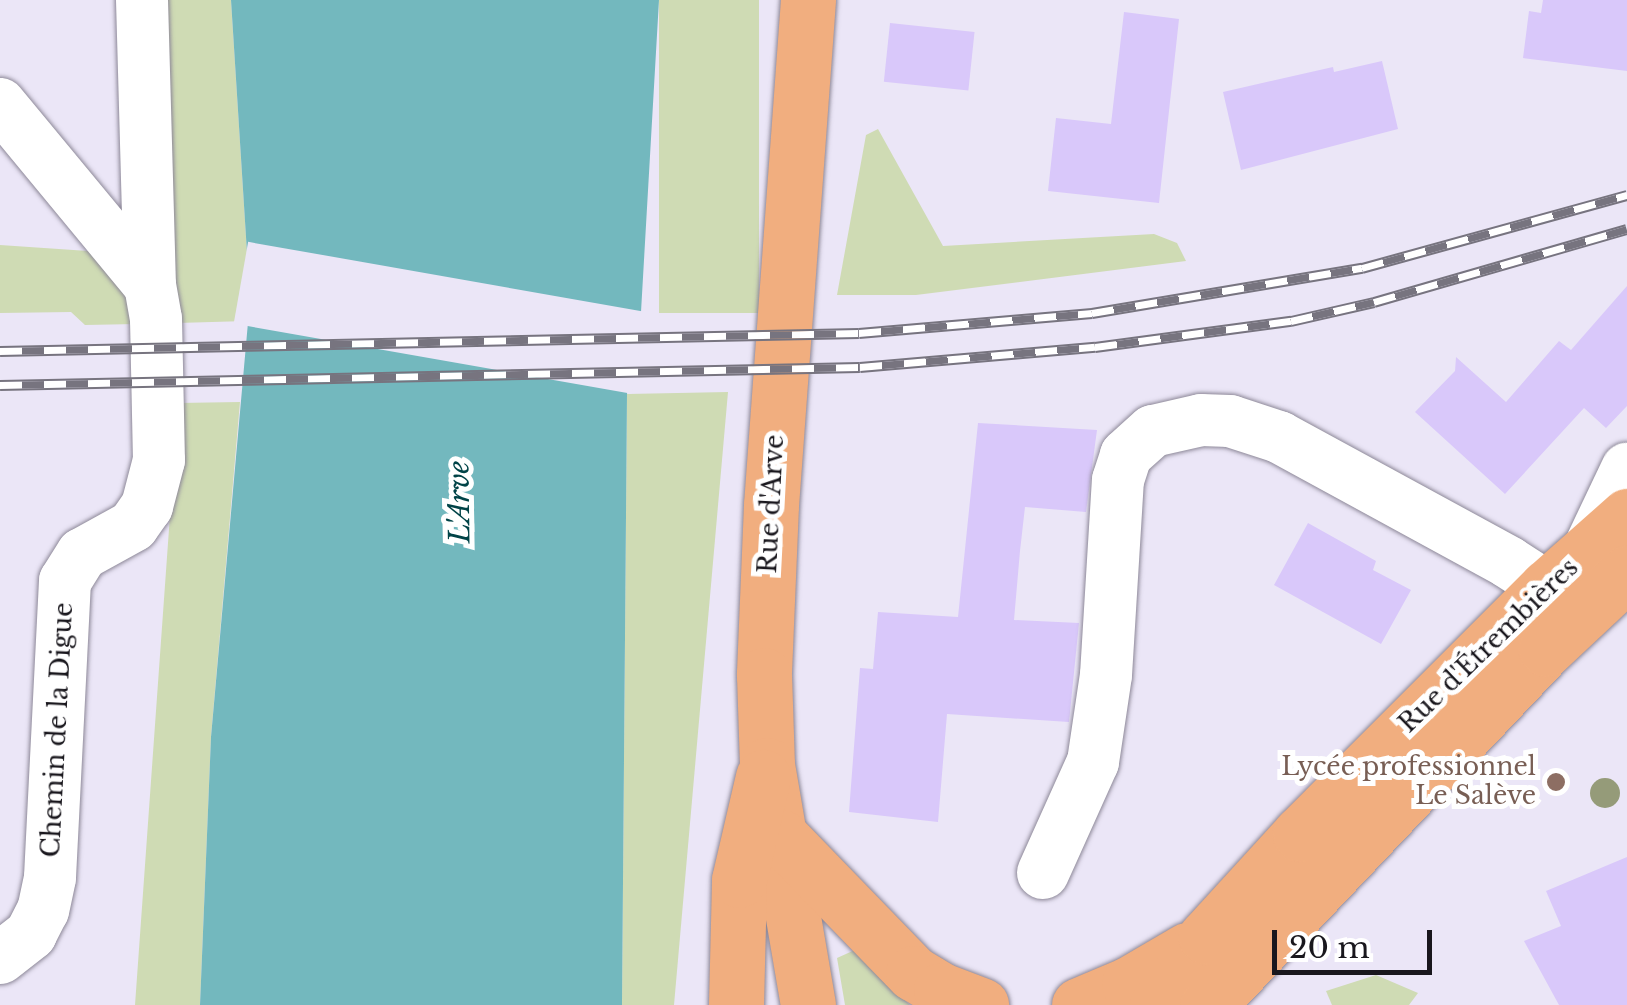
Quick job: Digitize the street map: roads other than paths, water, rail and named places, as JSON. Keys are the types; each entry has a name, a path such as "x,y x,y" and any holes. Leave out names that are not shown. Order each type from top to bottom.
{"main road":[{"name":"Rue d'Arve","path":"808,0 771,505 764,675 767,765 808,1005"},
{"name":"Rue d'Étrembières","path":"1208,1005 1614,546"},
{"name":"Rue d'Étrembières","path":"1157,1005 1206,937 1314,820 1563,602"},
{"path":"736,1005 739,880 767,765"},
{"path":"779,834 913,974 981,1005"},
{"path":"1079,1005 1129,984 1206,937"}],"street":[{"name":"Chemin de la Digue","path":"0,958 31,934 44,910 50,878 65,580 82,554 133,526 148,506 160,460 156,318 150,285 142,0"},
{"path":"0,104 150,285"},
{"path":"1043,873 1078,802 1098,734 1118,480 1126,454 1153,431 1201,420 1230,421 1278,437 1563,602"},
{"path":"1614,546 1627,468"}],"water":[{"name":"L'Arve","path":"231,0 659,0 641,312 627,394 622,1005 200,1005 211,737 250,300"}],"railway":[{"path":"0,351 859,333 1092,313 1362,268 1627,195"},
{"path":"0,385 860,367 1095,347 1291,321 1374,302 1627,229"}],"place":[{"name":"Lycée professionnel Le Salève","path":"1556,782"}]}
